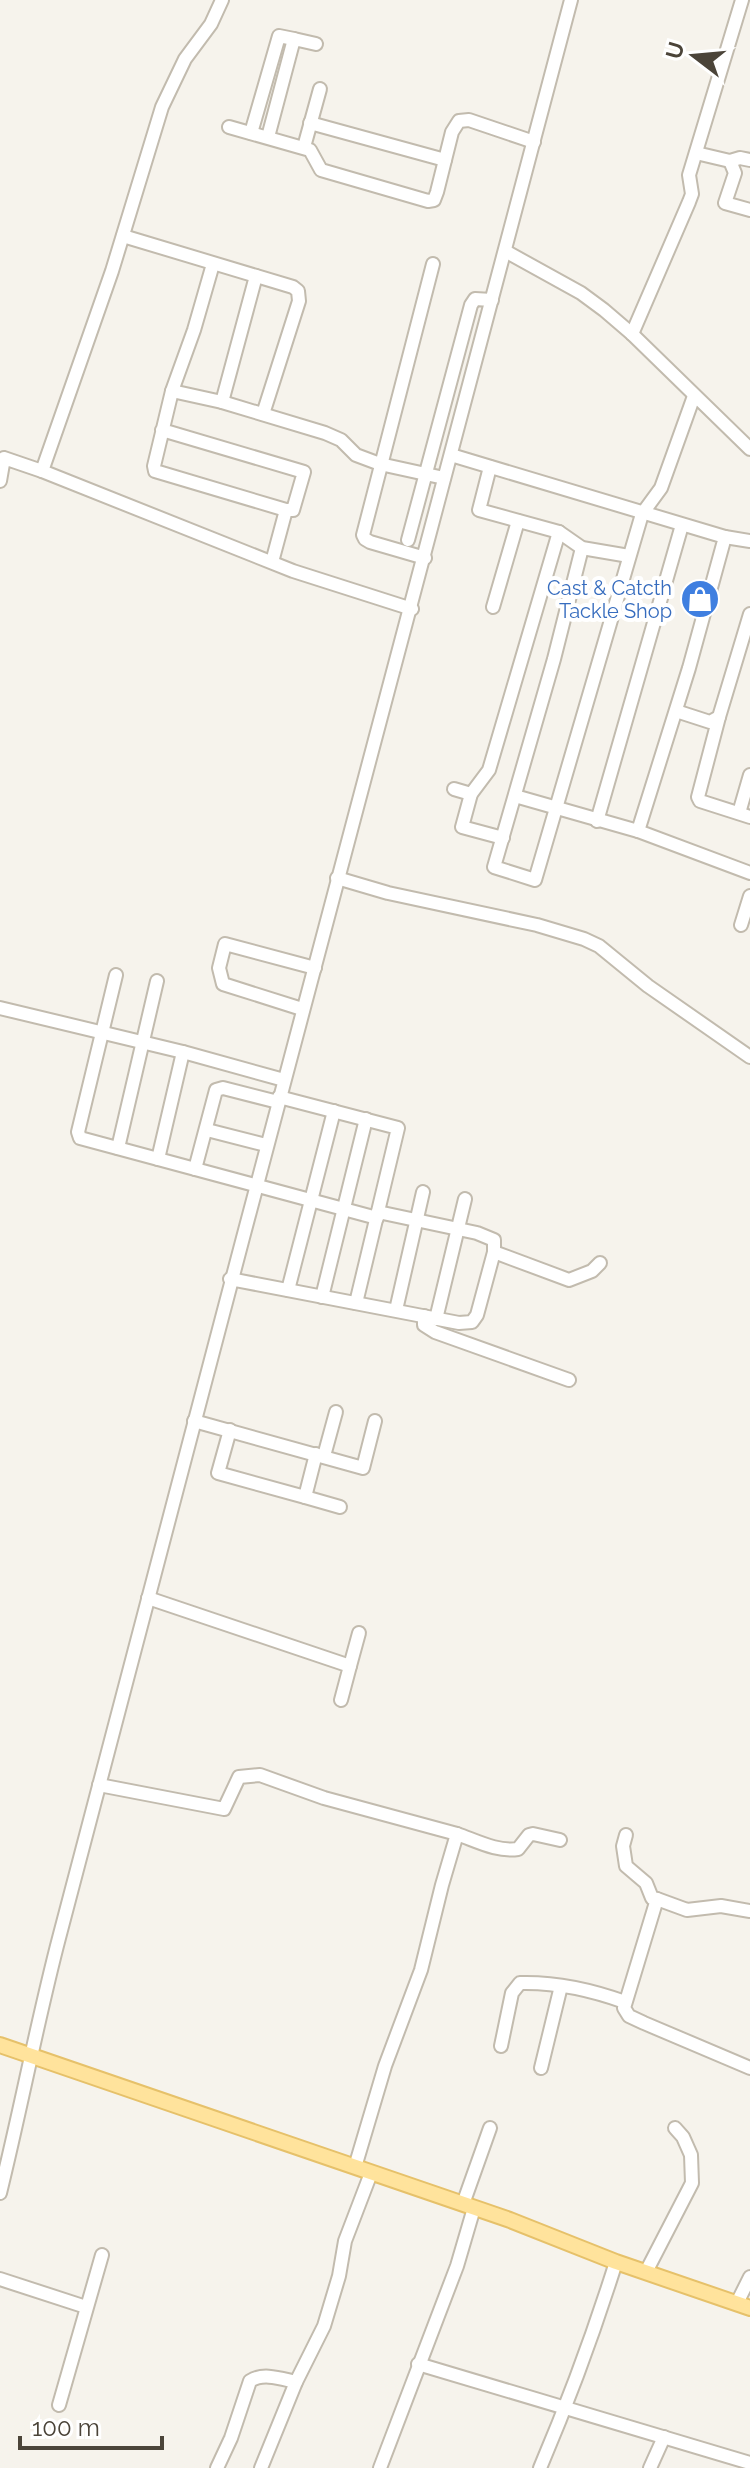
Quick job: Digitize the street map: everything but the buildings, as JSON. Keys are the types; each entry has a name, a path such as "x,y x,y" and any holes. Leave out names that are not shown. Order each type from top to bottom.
{"main road":[{"path":"0,2045 468,2206 743,2306"}],"street":[{"path":"42,471 123,236 162,107 185,59 211,24 222,0"},
{"path":"0,2193 31,2055 230,1279 412,609 571,0"},
{"path":"632,334 692,194 689,175 742,0"},
{"path":"251,133 279,36 316,44"},
{"path":"268,137 294,39"},
{"path":"304,147 320,89"},
{"path":"229,127 304,147 312,152 321,170 428,201 434,200 437,192 457,123 463,120 534,142"},
{"path":"310,123 445,160"},
{"path":"696,153 730,161 740,158 750,160"},
{"path":"730,161 735,173 725,203 750,210"},
{"path":"123,236 298,291 299,301 263,414"},
{"path":"505,251 581,293 632,334 750,449"},
{"path":"162,430 304,472 293,510 158,474 154,466 162,430 172,391 213,264"},
{"path":"425,558 363,538 433,264"},
{"path":"222,402 256,276"},
{"path":"408,540 471,305 475,299 492,300"},
{"path":"172,391 222,402 333,437 347,444 356,455 380,464 444,478"},
{"path":"582,548 554,659 494,867 535,880 642,514 661,488 694,396"},
{"path":"451,455 642,514 750,541"},
{"path":"0,481 2,457 272,562 412,609"},
{"path":"490,467 478,509 559,532 582,548 629,556"},
{"path":"272,562 286,510"},
{"path":"493,607 518,521"},
{"path":"597,821 682,525"},
{"path":"503,838 460,833 471,794 489,770 559,532"},
{"path":"638,831 725,537"},
{"path":"750,614 698,797 700,801 744,815 750,775"},
{"path":"676,711 710,722 719,717"},
{"path":"454,789 471,794"},
{"path":"515,796 638,831 750,873"},
{"path":"337,878 584,939 599,946 648,986 750,1057"},
{"path":"741,925 750,896"},
{"path":"302,1009 223,984 219,968 225,944 315,968"},
{"path":"116,975 78,1135 82,1139 343,1210 457,1228 492,1237 496,1244 477,1315 472,1322 430,1318 230,1279"},
{"path":"118,1148 157,981"},
{"path":"0,1008 284,1080"},
{"path":"158,1159 183,1052"},
{"path":"195,1169 219,1088 395,1125 398,1130 356,1303"},
{"path":"288,1290 334,1111"},
{"path":"322,1297 366,1119"},
{"path":"207,1130 266,1145"},
{"path":"396,1310 423,1192"},
{"path":"465,1199 430,1318 424,1325 435,1332 569,1380"},
{"path":"494,1252 569,1280 592,1271 600,1263"},
{"path":"305,1497 336,1412"},
{"path":"194,1421 363,1468 375,1421"},
{"path":"230,1430 218,1473 340,1507"},
{"path":"148,1598 350,1666"},
{"path":"341,1700 359,1633"},
{"path":"99,1785 224,1809 240,1776 260,1775 324,1798 457,1834 494,1848 518,1849 533,1834 560,1840"},
{"path":"355,2167 381,2078 421,1970 457,1834"},
{"path":"626,1835 623,1846 626,1866 644,1881 652,1898 687,1910 721,1906 750,1911"},
{"path":"657,1899 625,2002 625,2012 750,2068"},
{"path":"501,2046 515,1986 522,1982 601,1993 625,2002"},
{"path":"541,2068 561,1986"},
{"path":"380,2468 457,2266 468,2206 490,2128"},
{"path":"646,2272 680,2205 690,2193 691,2155 675,2128"},
{"path":"261,2468 296,2382 324,2326 339,2276 345,2241 371,2173"},
{"path":"59,2405 102,2255"},
{"path":"540,2468 565,2409 616,2262"},
{"path":"743,2306 750,2277"},
{"path":"0,2279 86,2307"},
{"path":"418,2364 750,2463"},
{"path":"217,2468 231,2438 250,2381 255,2377 265,2377 296,2382"},
{"path":"650,2468 664,2437"}],"place":[{"name":"Cast & Catcth Tackle Shop","path":"700,599"}]}
